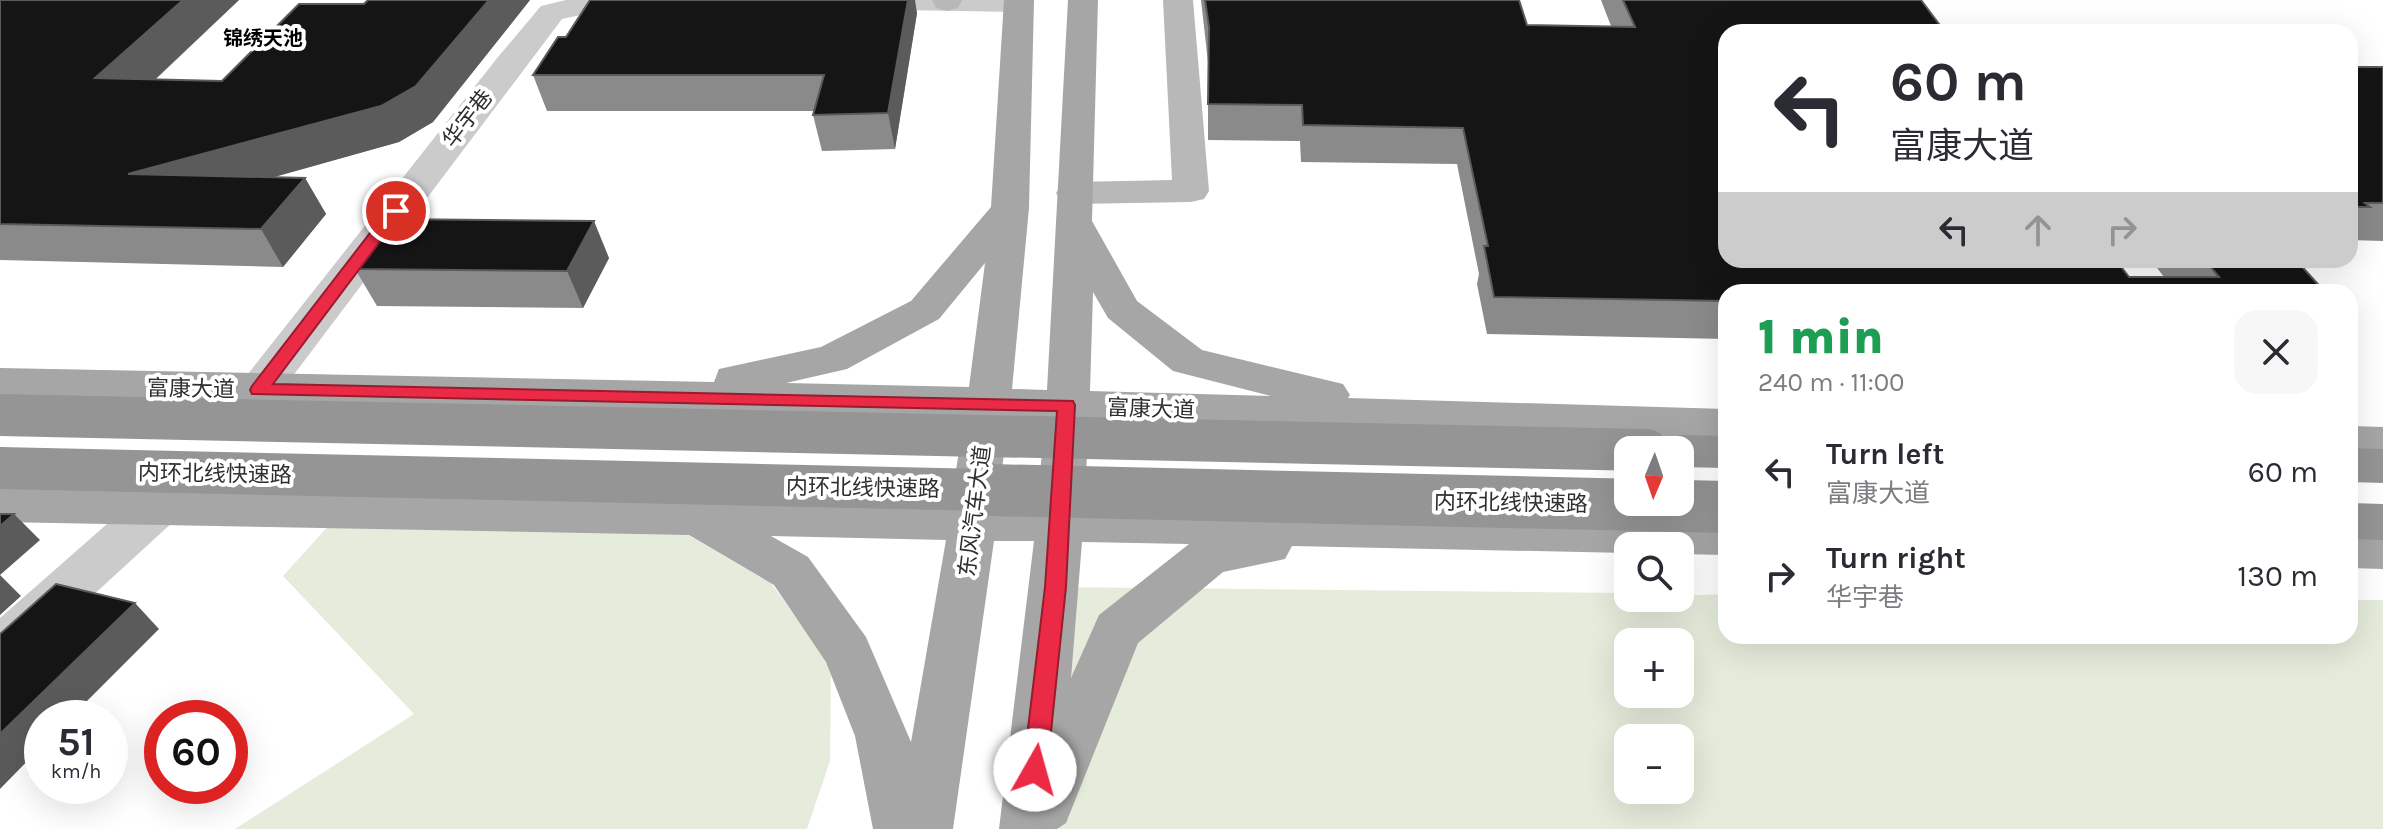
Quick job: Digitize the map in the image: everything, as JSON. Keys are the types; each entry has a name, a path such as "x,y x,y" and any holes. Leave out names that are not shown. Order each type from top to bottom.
{"highway":[{"path":"0,415 1614,449"},
{"path":"1694,451 1718,452"},
{"path":"2358,465 2383,466"},
{"name":"内环北线快速路","path":"0,468 1718,507"},
{"path":"2358,521 2383,522"}],"main road":[{"path":"1028,829 1060,523 1072,343 1073,207 1083,0"},
{"name":"东风汽车大道","path":"924,829 988,403 1010,208 1019,2"},
{"path":"1073,207 1122,309 1188,361 1416,416"},
{"path":"650,396 832,359 925,310 1010,208"},
{"name":"富康大道","path":"0,383 988,403 1718,425"},
{"path":"2358,442 2383,443"},
{"path":"0,504 1718,536"},
{"path":"697,517 791,571 848,652 882,736 902,829"},
{"path":"1036,829 1117,630 1210,555 1383,529"},
{"path":"2358,549 2383,550"}],"street":[{"name":"华宇巷","path":"259,390 552,12 612,0"},
{"path":"838,0 1019,2"},
{"path":"1073,207 1191,191 1178,0"},
{"path":"0,649 157,508"}],"green space":[{"path":"341,512 657,517 771,583 831,666 830,761 807,829 235,829 414,714 283,576"},
{"path":"1055,587 1614,593 1614,612 1694,612 1694,595 1718,594 1718,644 2358,644 2358,600 2383,600 2383,829 1024,829"}],"building":[{"path":"0,0 183,0 95,78 222,81 299,4 364,4 368,0 489,0 416,86 381,106 128,174 305,178 261,229 0,224"},
{"path":"590,0 908,0 888,113 813,115 824,75 533,75 558,37 566,37"},
{"path":"1205,0 1519,0 1527,25 1635,27 1623,0 1921,0 1939,24 1718,24 1718,268 2122,268 2129,277 2219,277 2212,268 2303,268 2318,284 1718,284 1718,301 1494,297 1484,246 1488,246 1463,128 1303,125 1302,105 1208,104 1209,27"},
{"path":"2358,67 2383,67 2383,203 2365,203 2370,207 2358,207"},
{"path":"392,219 594,221 567,271 355,269"},
{"path":"0,514 14,514 0,526"},
{"path":"56,584 135,603 35,700 24,700 24,711 0,734 0,634"}],"district":[{"name":"锦绣天池","path":"263,38"}],"route":[{"path":"396,211 259,390 1066,405 1055,587 1035,770"}]}
